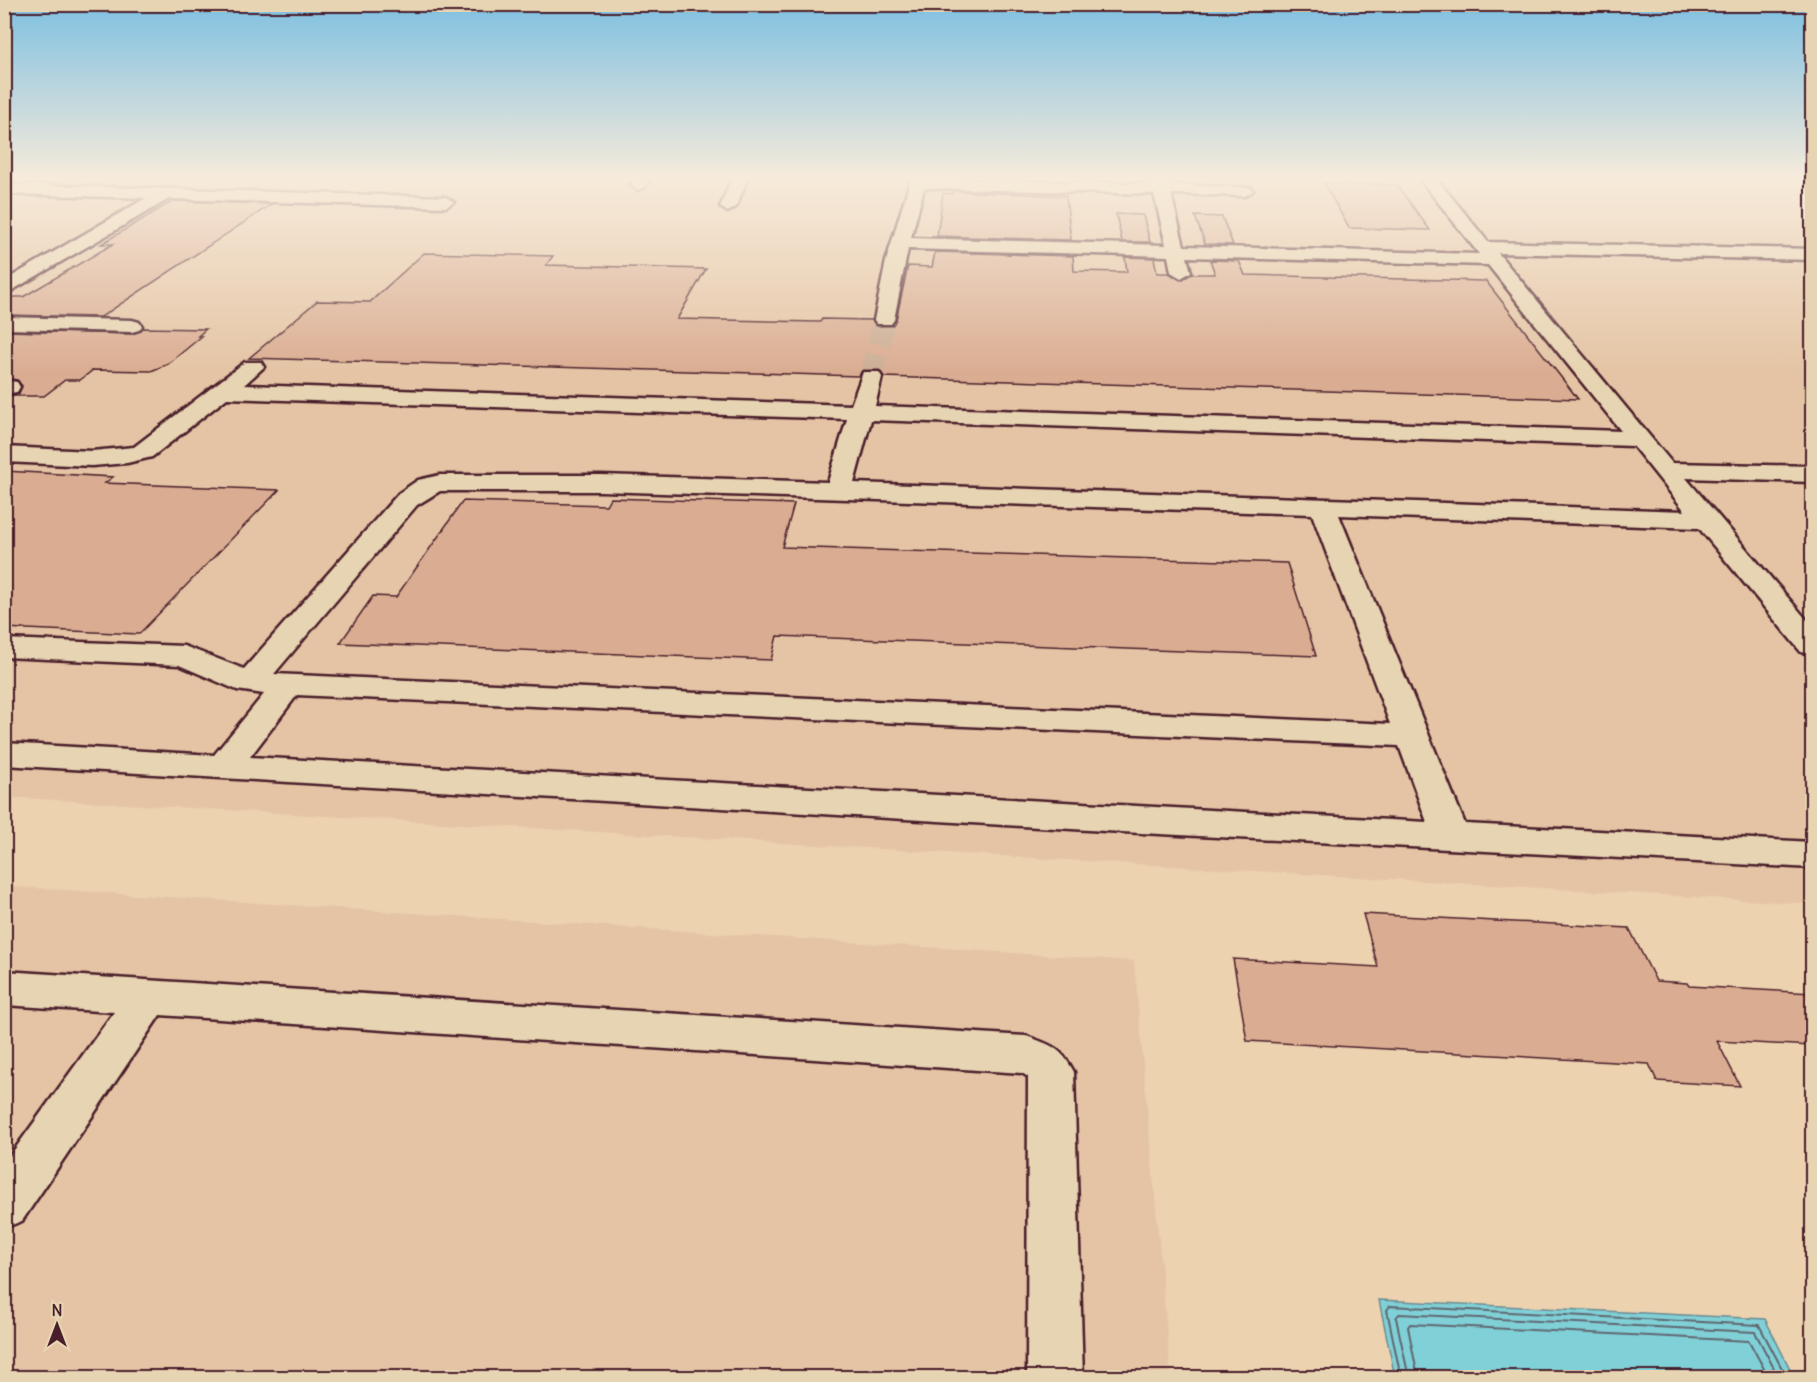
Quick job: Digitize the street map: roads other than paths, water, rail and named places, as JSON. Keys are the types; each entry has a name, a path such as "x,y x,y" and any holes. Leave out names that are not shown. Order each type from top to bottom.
{"lane":[{"path":"4,289 83,242"},
{"path":"1174,242 1181,273"},
{"path":"1480,242 1639,439 1812,645"},
{"path":"884,320 901,243 1176,250 1490,254 1812,254"},
{"path":"4,322 132,326"},
{"path":"4,454 128,456 158,442 253,367"},
{"path":"839,490 863,412 871,377"},
{"path":"223,391 1639,439"},
{"path":"1665,470 1812,474"},
{"path":"249,683 408,499 427,486 440,483 601,483 1707,520"},
{"path":"1323,508 1451,836"},
{"path":"4,648 184,656 249,683 1413,736"},
{"path":"225,765 288,684"},
{"path":"4,754 1812,855"},
{"path":"4,988 1026,1055 1043,1062 1051,1072 1055,1377"},
{"path":"4,1205 147,998"}],"water":[{"path":"1379,1300 1765,1319 1794,1377 1395,1377"}],"tunnel":[{"path":"871,377 884,320"}]}
